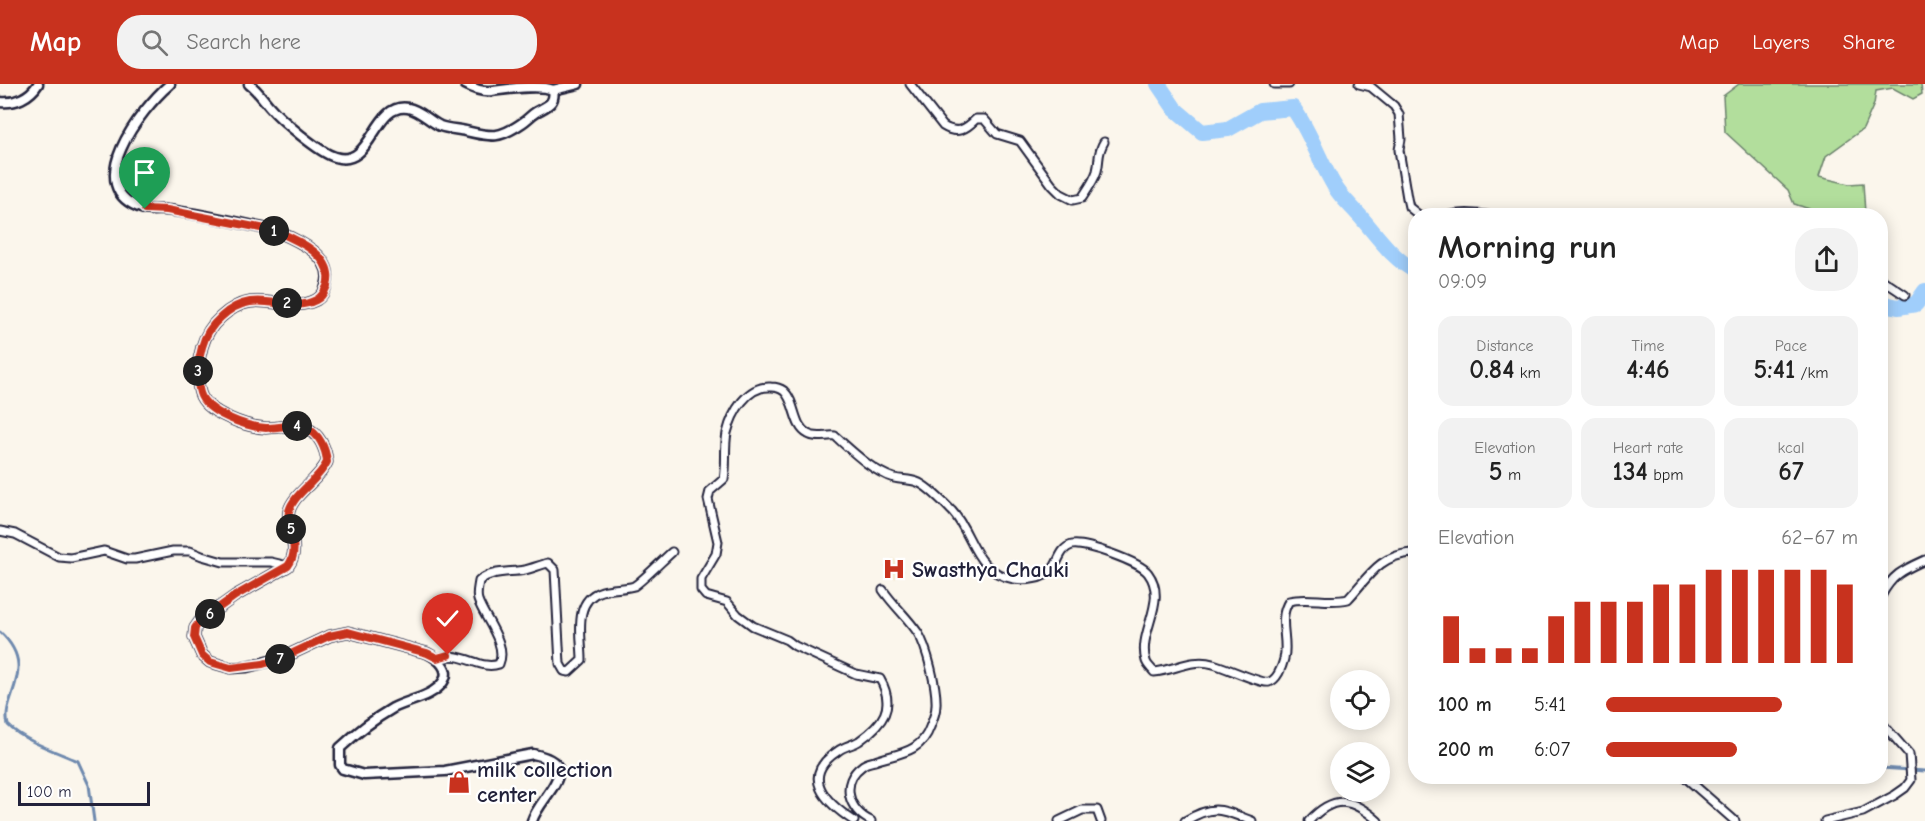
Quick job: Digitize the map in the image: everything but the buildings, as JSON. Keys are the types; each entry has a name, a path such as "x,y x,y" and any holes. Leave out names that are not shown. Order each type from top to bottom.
{"street":[{"path":"0,102 18,100 29,95 38,84"},
{"path":"170,84 145,110 120,149 115,174 122,196 145,209 167,210 276,231 307,246 322,260 326,267 328,283 324,293 318,299 301,304 255,300 243,302 233,307 212,325 202,346 198,372 200,394 207,403 227,417 255,427 299,426 309,429 322,444 327,462 294,501 289,511 294,542 292,560 288,566 235,596 200,621 195,628 194,637 202,655 210,662 231,668 255,666 282,658 329,636 348,632 427,653 437,658 446,674 443,682 422,696 391,709 357,733 340,748 340,765 351,773 364,775 418,773 469,768 533,754 544,756 552,759 558,767 558,776 556,785 538,808 532,821"},
{"path":"249,84 262,95 270,107 316,146 334,157 342,158 359,152 370,140 388,112 394,109 409,108 440,126 496,137 550,105 554,98 553,90 546,84 523,85 491,92 474,89 465,84"},
{"path":"553,90 578,84"},
{"path":"910,84 943,126 949,130 965,129 976,119 984,119 997,134 1020,141 1052,185 1061,194 1073,200 1082,198 1089,186 1097,170 1099,150 1104,142"},
{"path":"1274,84 1289,84"},
{"path":"1365,84 1394,106 1399,114 1401,139 1399,150 1410,208"},
{"path":"1888,283 1905,294"},
{"path":"854,821 825,796 818,779 819,769 839,750 858,741 883,718 888,706 880,679 851,673 787,640 765,632 738,615 727,602 706,596 701,590 701,579 716,554 718,542 708,499 710,491 724,479 726,439 732,421 746,396 753,390 761,387 783,390 800,426 806,433 812,436 835,436 857,457 894,478 922,484 952,512 980,558 990,569 1003,577 1032,579 1046,575 1053,569 1066,548 1072,545 1115,555 1141,567 1148,573 1156,599 1145,648 1146,663 1154,672 1186,663 1211,663 1255,680 1273,681 1282,668 1285,656 1286,645 1282,617 1289,602 1298,599 1326,601 1348,599 1361,581 1379,565 1408,554"},
{"path":"0,531 15,534 59,557 71,558 104,550 127,559 135,559 173,551 190,551 223,562 271,562 288,566"},
{"path":"437,658 448,655 466,658 486,666 499,664 502,658 501,650 487,615 478,600 479,581 486,575 521,571 548,563 555,570 560,664 564,671 569,672 582,660 581,619 585,602 600,592 636,585 672,552"},
{"path":"1888,584 1896,574 1925,560"},
{"path":"871,821 859,813 851,803 848,793 849,783 863,765 904,754 918,746 927,737 936,705 925,647 919,635 883,590"},
{"path":"1825,821 1863,812 1900,792 1911,780 1909,754 1888,730"},
{"path":"1693,784 1735,821"},
{"path":"1309,821 1328,804 1339,801 1350,802 1364,809 1378,821"},
{"path":"1059,821 1089,809 1097,810 1101,821"},
{"path":"1185,821 1204,810 1214,809 1252,821"}],"shaded area":[{"name":"Swasthya Chauki","path":"893,558 905,571 895,579 884,567"}],"green space":[{"path":"1739,84 1921,84 1922,94 1913,99 1893,88 1876,91 1874,104 1863,129 1826,156 1819,177 1849,184 1863,183 1865,208 1807,208 1794,204 1788,190 1725,132 1723,96"}],"waterway":[{"path":"1158,84 1175,109 1202,132 1228,129 1260,111 1293,108 1340,194 1392,253 1408,266"},
{"path":"1888,305 1898,307 1916,304 1925,291"},
{"path":"0,632 12,645 17,658 18,670 7,714 8,725 31,741 78,761 89,785 94,821"},
{"path":"1888,768 1925,771"}],"place":[{"name":"Swasthya Chauki","path":"894,569"},
{"name":"milk collection center","path":"459,782"}],"route":[{"path":"145,209 167,210 276,231 307,246 326,267 328,283 324,293 318,299 301,304 255,300 243,302 233,307 212,325 202,346 198,372 200,394 207,403 227,417 255,427 299,426 309,429 322,444 327,462 318,476 294,501 289,511 294,542 292,560 288,566 235,596 200,621 195,628 194,637 202,655 219,666 247,667 282,658 329,636 348,632 427,653 437,658 448,655"}]}
